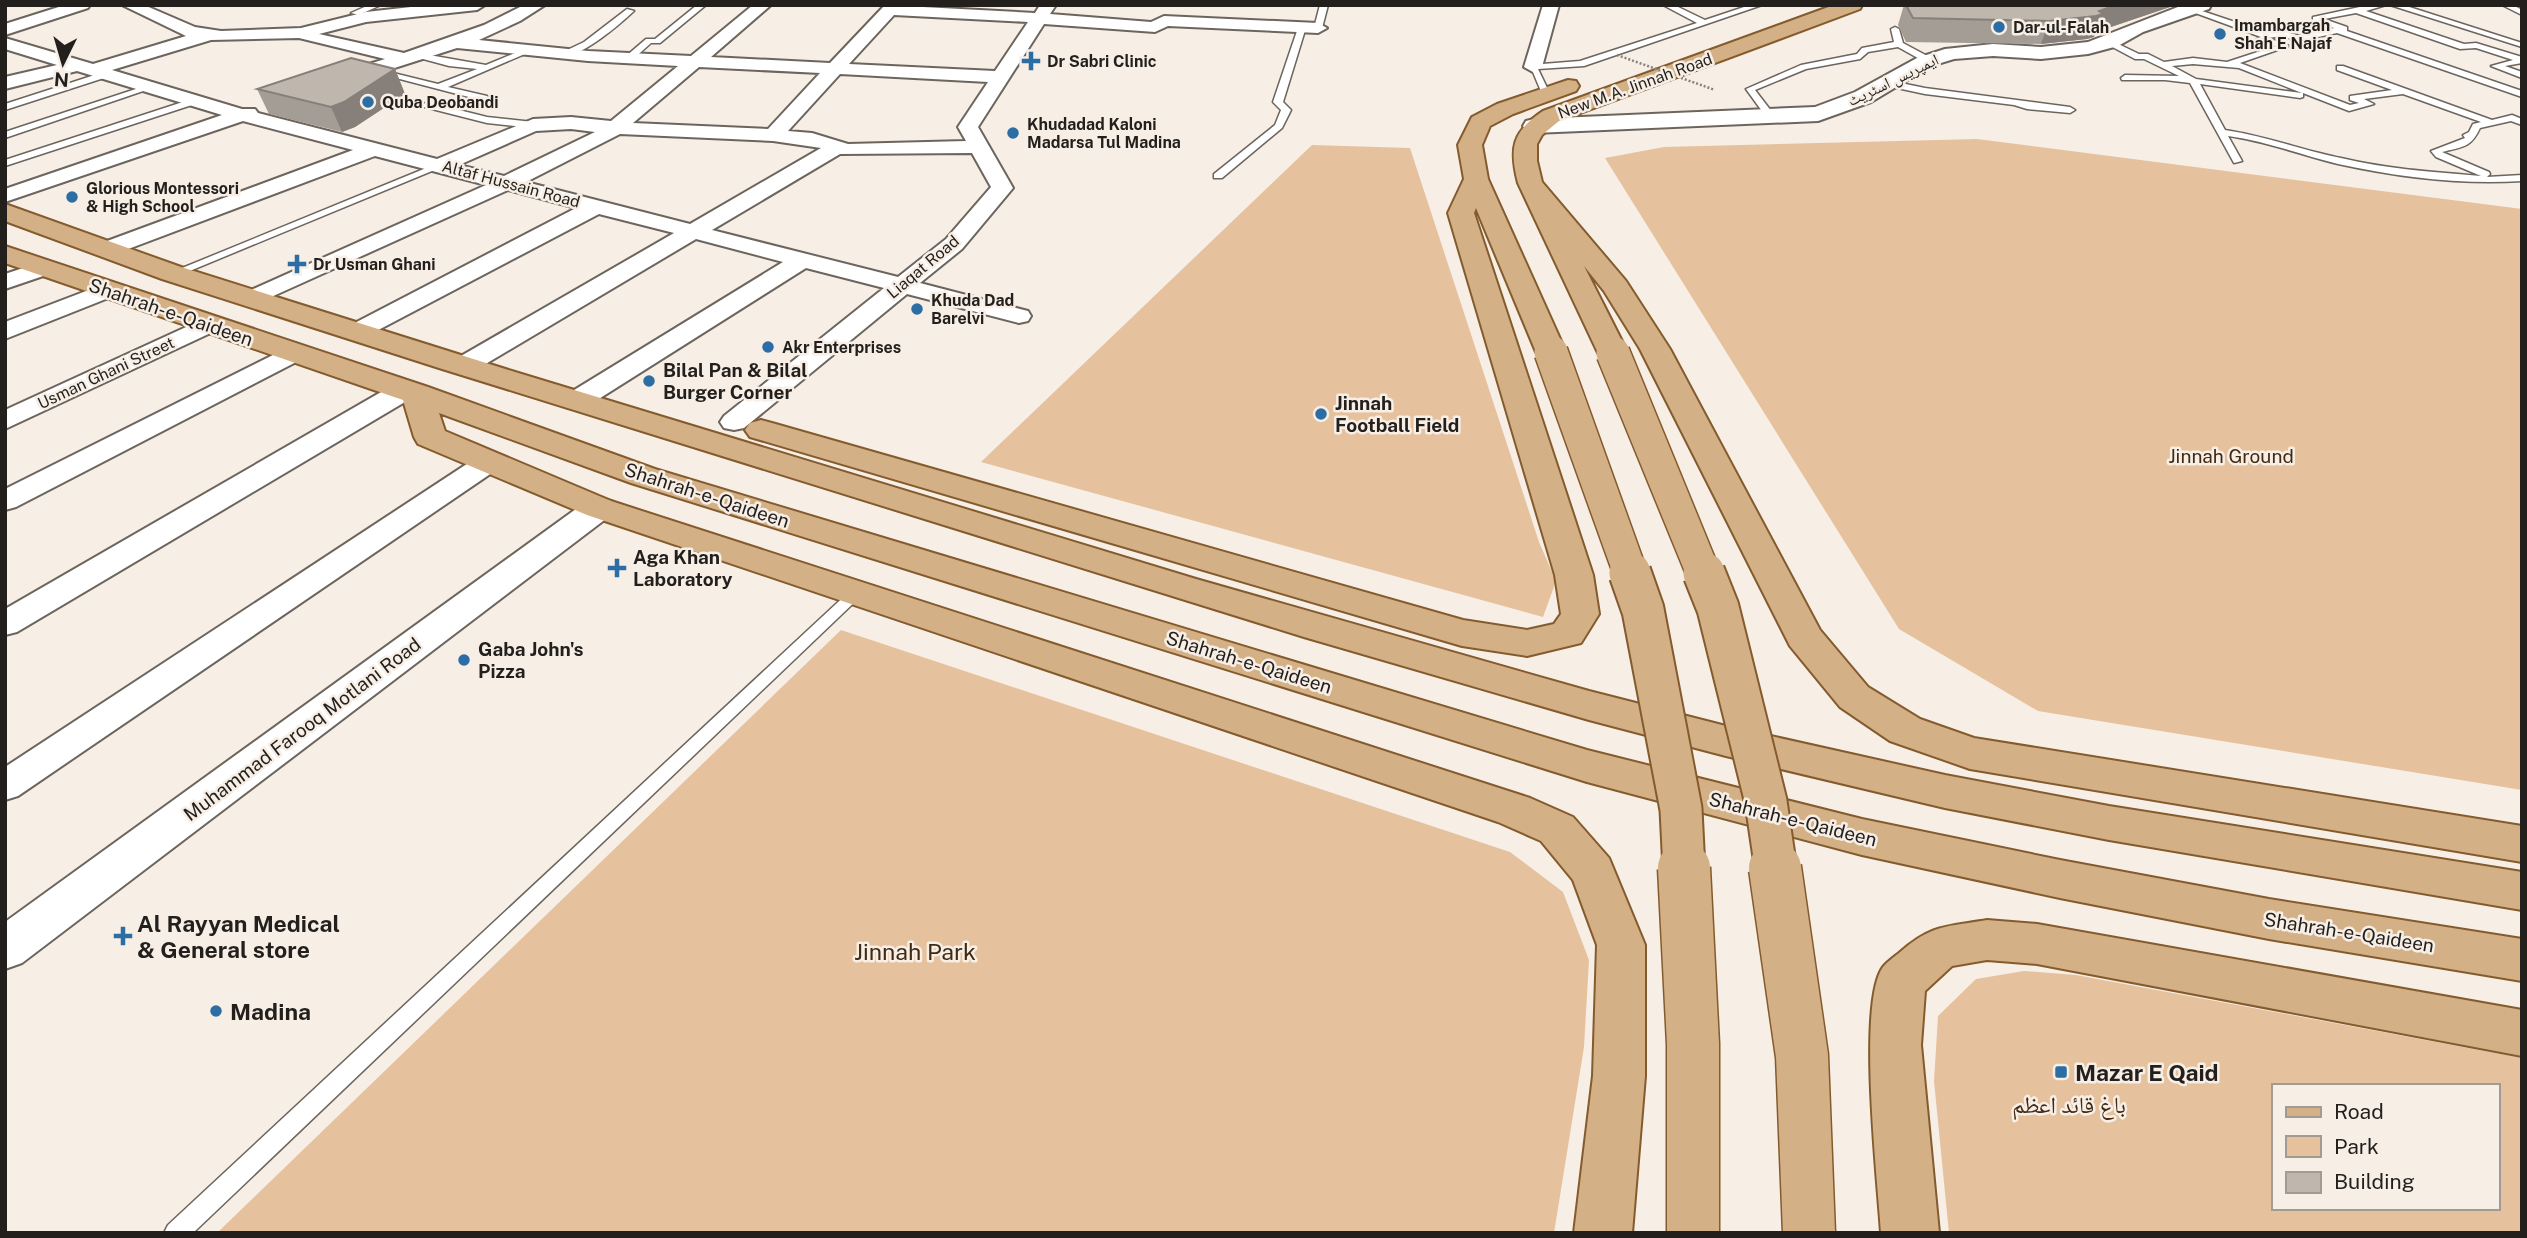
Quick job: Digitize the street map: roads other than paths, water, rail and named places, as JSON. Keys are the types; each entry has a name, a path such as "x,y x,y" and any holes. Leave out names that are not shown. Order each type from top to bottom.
{"main road":[{"name":"New M.A. Jinnah Road","path":"1809,1233 1802,1056 1766,802 1718,608 1613,353 1530,183 1525,166 1524,141 1534,126 1551,116 1853,5"},
{"name":"New M.A. Jinnah Road","path":"1693,1233 1693,1044 1681,809 1643,610 1551,352 1476,179 1470,145 1480,122 1505,109 1768,8"},
{"path":"576,401 734,422 1462,633 1527,643 1567,634 1580,614 1574,575 1461,212 1476,179"},
{"path":"1530,183 1616,287 1649,338 1804,637 1854,697 1905,730 1970,752 2227,797 2522,844"},
{"name":"Shahrah-e-Qaideen","path":"5,212 251,299 463,366 1146,576 1590,707 1867,775 2052,812 2522,891"},
{"name":"Shahrah-e-Qaideen","path":"5,254 411,392 643,476 1587,766 1862,837 2021,870 2269,919 2522,960"},
{"path":"411,392 430,437 599,509 1514,810 1557,829 1593,871 1621,945 1619,1076 1603,1233"},
{"path":"1910,1233 1895,1045 1901,982 1940,948 1987,940 2037,944 2522,1033"}],"street":[{"path":"5,30 82,5"},
{"path":"130,5 205,36"},
{"path":"5,83 92,70 205,36 301,33 374,11 477,5"},
{"path":"318,88 453,43 499,25 537,5"},
{"path":"251,299 507,183 616,128 763,5"},
{"path":"1532,68 1551,5"},
{"name":"ایمپریس اسٹریٹ","path":"1534,126 1818,114 1863,97 1928,60 1952,53 1993,50 2041,52 2088,48 2109,43 2136,28 2197,7"},
{"path":"773,135 892,8 1043,12 1111,26 1155,27 1164,21 1310,27"},
{"name":"Liaqat Road","path":"734,422 954,244 1002,188 968,127 1043,12"},
{"path":"301,33 331,44 408,56"},
{"name":"Altaf Hussain Road","path":"5,43 242,115 1019,316"},
{"path":"453,43 628,59 1001,77"},
{"path":"5,196 280,101"},
{"path":"439,166 533,125 571,123 616,128 773,135 812,139 847,150 979,147"},
{"path":"463,366 838,147"},
{"path":"107,249 374,149"},
{"path":"356,332 597,206"},
{"path":"576,401 803,260"},
{"path":"5,282 44,268"},
{"path":"5,331 107,290"},
{"name":"Usman Ghani Street","path":"5,421 208,325"},
{"path":"5,501 293,353"},
{"path":"5,624 411,392"},
{"path":"5,786 489,462"},
{"name":"Muhammad Farooq Motlani Road","path":"5,949 599,509"}],"lane":[{"path":"628,59 649,41 657,41 702,5"},
{"path":"1217,176 1279,126 1286,110 1278,102 1310,27 1324,5"},
{"path":"1667,5 1704,23"},
{"path":"1731,5 1742,10"},
{"path":"2344,5 2463,47 2476,44 2522,60"},
{"path":"2224,66 2285,46 2259,38 2283,33 2299,39 2344,29 2316,19 2382,5"},
{"path":"2394,5 2521,45 2494,51"},
{"path":"2505,5 2522,13"},
{"path":"2197,7 2267,36"},
{"path":"1546,94 1532,68 1581,64 1742,10 1768,8"},
{"path":"566,54 582,47 630,12"},
{"path":"1895,29 1899,44"},
{"path":"2337,30 2522,94"},
{"path":"2109,43 2193,80 2237,161"},
{"path":"1770,116 1750,89 1804,67 1899,44 1928,60"},
{"path":"439,87 530,50"},
{"path":"408,56 488,67"},
{"path":"2522,60 2495,66 2522,75"},
{"path":"2163,65 2193,61 2241,66 2349,108 2369,104 2353,98 2403,92"},
{"path":"2340,68 2489,122"},
{"path":"5,107 92,70"},
{"path":"369,70 484,98"},
{"path":"2124,78 2193,80 2323,98"},
{"path":"1886,83 1925,91 2070,110"},
{"path":"5,135 150,87"},
{"path":"5,163 195,101"},
{"path":"427,105 487,120 533,125"},
{"path":"2505,191 2498,180 2439,155 2436,151 2463,144 2471,138 2468,135 2472,135 2476,126 2512,118 2522,122"},
{"path":"2221,132 2255,137 2339,162 2396,171 2498,180 2522,177"},
{"path":"176,273 439,166"},
{"path":"176,1233 856,593"}],"place":[{"name":"Dar-ul-Falah","path":"1999,27"},
{"name":"Imambargah Shah E Najaf","path":"2220,34"},
{"name":"Dr Sabri Clinic","path":"1031,61"},
{"name":"Quba Deobandi","path":"368,102"},
{"name":"Khudadad Kaloni Madarsa Tul Madina","path":"1013,133"},
{"name":"Glorious Montessori & High School","path":"72,197"},
{"name":"Dr Usman Ghani","path":"297,264"},
{"name":"Khuda Dad Barelvi","path":"917,309"},
{"name":"Akr Enterprises","path":"768,347"},
{"name":"Bilal Pan & Bilal Burger Corner","path":"649,381"},
{"name":"Jinnah Football Field","path":"1321,414"},
{"name":"Aga Khan Laboratory","path":"617,568"},
{"name":"Gaba John's Pizza","path":"464,660"},
{"name":"Al Rayyan Medical & General store","path":"123,936"},
{"name":"Madina","path":"216,1011"},
{"name":"Mazar E Qaid","path":"2061,1072"}],"park label":[{"name":"Jinnah Ground","path":"2231,456"},
{"name":"Jinnah Park","path":"915,951"},
{"name":"باغ قائد اعظم","path":"2069,1104"}]}
